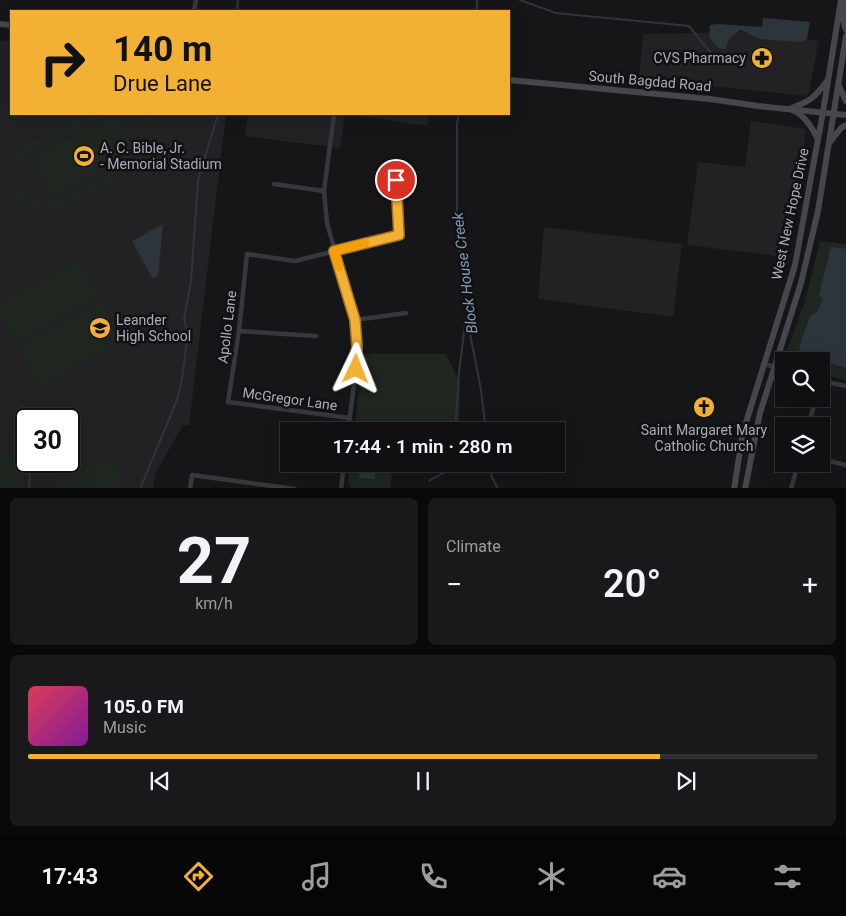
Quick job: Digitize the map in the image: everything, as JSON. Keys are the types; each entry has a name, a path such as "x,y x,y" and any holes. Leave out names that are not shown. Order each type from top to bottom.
{"main road":[{"name":"West New Hope Drive","path":"734,488 743,432 795,265 841,0"},
{"path":"846,0 843,20 846,30"},
{"name":"West New Hope Drive","path":"780,352 801,283 818,211 846,36"},
{"path":"789,109 808,102 828,78"},
{"name":"South Bagdad Road","path":"510,80 738,102 846,115"},
{"path":"838,85 846,101"},
{"path":"789,109 797,112 808,123 818,139"},
{"path":"829,143 841,128 846,125"},
{"name":"West New Hope Drive","path":"745,488 758,420 775,368"}],"street":[{"path":"334,115 324,191 327,223 355,320 356,369 349,422"},
{"path":"334,251 399,235 395,162"},
{"path":"274,184 324,191"},
{"name":"Apollo Lane","path":"228,402 239,331 247,254 295,261 334,251"},
{"path":"355,320 406,313"},
{"path":"239,331 316,336"},
{"path":"764,364 775,368"},
{"path":"830,383 846,386"},
{"name":"McGregor Lane","path":"228,402 350,418"},
{"path":"830,461 846,465"},
{"path":"341,488 343,472"},
{"path":"791,488 796,472"},
{"path":"190,488 192,474 267,487 295,488"}],"shaded area":[{"path":"763,18 810,22 807,39 799,42 761,39 740,30 729,39 725,49 718,48 709,37 710,25 762,27"},
{"path":"739,32 819,41 808,96 639,79 643,34"},
{"name":"Leander High School","path":"0,41 10,42 10,115 226,115 189,425 183,425 155,474 153,488 0,488"},
{"name":"A. C. Bible, Jr. - Memorial Stadium","path":"90,115 107,115 33,151 24,158 19,167 20,185 32,199 41,203 53,202 139,160 148,149 150,130 139,115 150,115 155,123 158,142 155,152 158,151 161,158 55,209 45,210 27,206 15,193 11,182 11,168 14,160 26,146"},
{"path":"248,115 345,115 340,148 245,136"},
{"path":"355,115 429,115 427,126"},
{"name":"A. C. Bible, Jr. - Memorial Stadium","path":"118,116 136,154 51,196 32,158"},
{"path":"751,121 806,129 799,188 785,257 687,245 698,162 745,167"},
{"path":"163,224 158,276 152,278 132,241"},
{"path":"544,227 682,244 673,317 538,299"},
{"path":"820,241 846,244 846,381 830,376 830,352 786,352 805,301"},
{"path":"831,247 846,249 846,368 830,363 830,352 799,352 810,316 818,311 823,298 819,295"},
{"path":"79,260 99,297 15,342 0,313 0,302"},
{"path":"101,303 122,342 38,386 18,347"},
{"path":"364,354 446,354 460,383 459,422 355,422"},
{"path":"0,455 15,456 15,473 23,473 26,488 0,488"},
{"path":"114,460 119,473 119,488 63,488 62,473 80,473 80,462"},
{"path":"349,472 392,472 390,488 351,488 348,482"},
{"path":"360,472 379,473 375,474 374,479 359,478"}],"waterway":[{"path":"237,10 238,0"},
{"name":"Block House Creek","path":"477,0 477,10"},
{"path":"520,0 556,13 689,26 715,58"},
{"path":"140,488 177,400 182,379 188,333 184,319 191,281 198,180 218,115"},
{"name":"Block House Creek","path":"459,115 457,123 457,228 468,323 481,390 485,422"},
{"path":"456,422 459,372 466,317"},
{"path":"429,481 445,472"},
{"name":"Block House Creek","path":"491,472 498,488"},
{"path":"29,488 30,473"}],"slow traffic":[{"path":"339,267 334,251 365,243"}],"place":[{"name":"CVS Pharmacy","path":"762,58"},
{"name":"A. C. Bible, Jr. - Memorial Stadium","path":"84,156"},
{"name":"Leander High School","path":"100,328"},
{"name":"Saint Margaret Mary Catholic Church","path":"704,407"}],"route":[{"path":"356,369 355,320 334,251 399,235 396,180"}]}
